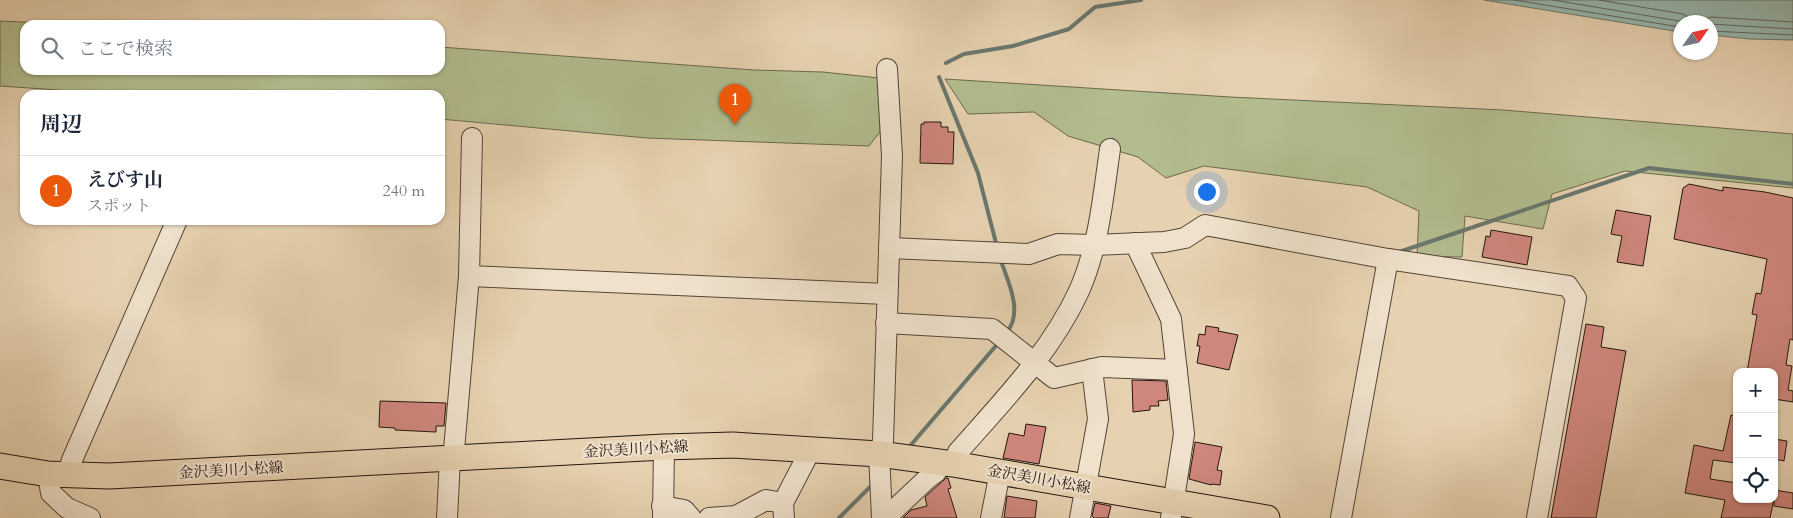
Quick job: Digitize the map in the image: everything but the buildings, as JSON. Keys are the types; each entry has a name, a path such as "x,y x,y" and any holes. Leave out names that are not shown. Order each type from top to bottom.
{"main road":[{"name":"金沢美川小松線","path":"0,466 58,475 109,476 734,445 879,454 947,463 1086,487 1172,510 1267,518"}],"street":[{"path":"887,69 892,156 883,441 879,454 882,516 893,511 928,477 958,452 1007,396 1053,338 1079,290 1094,245 1099,226 1110,149"},
{"path":"447,518 450,459 454,450 469,276 472,138"},
{"path":"90,518 67,508 51,493 58,475 72,460 175,225"},
{"path":"889,248 1029,254 1058,244 1094,245 1164,242 1185,238 1205,225 1388,258 1568,286 1576,298 1536,518"},
{"path":"1134,243 1171,319 1184,434 1172,510"},
{"path":"1341,518 1388,258"},
{"path":"469,276 887,294"},
{"path":"886,323 992,329 1054,378 1102,367 1177,370"},
{"path":"1080,518 1098,420 1092,369"},
{"path":"664,447 663,512 684,510 691,518"},
{"path":"709,518 736,516 766,500 784,510 811,449"},
{"path":"991,518 1000,472"}],"green space":[{"path":"0,21 20,22 20,75 445,75 445,47 754,70 823,72 879,78 882,110 880,132 869,146 647,138 445,119 445,90 58,90 0,86"},
{"path":"945,79 1230,97 1503,110 1793,134 1793,188 1625,171 1552,194 1543,229 1465,216 1462,257 1417,256 1419,211 1367,187 1204,166 1166,178 1138,157 1068,136 1034,112 968,114"}],"water":[{"path":"1484,0 1793,0 1793,40 1718,36 1718,15 1673,15 1673,31"}],"waterway":[{"path":"946,63 964,54 1013,46 1069,29 1095,7 1141,0"},
{"path":"939,77 978,173 997,247"},
{"path":"1399,252 1649,168 1793,184"},
{"path":"1000,258 1013,295 1014,305 1012,324 1007,332"},
{"path":"910,446 1000,341"},
{"path":"839,518 873,484"}],"place":[{"name":"えびす山","path":"735,125"}]}
